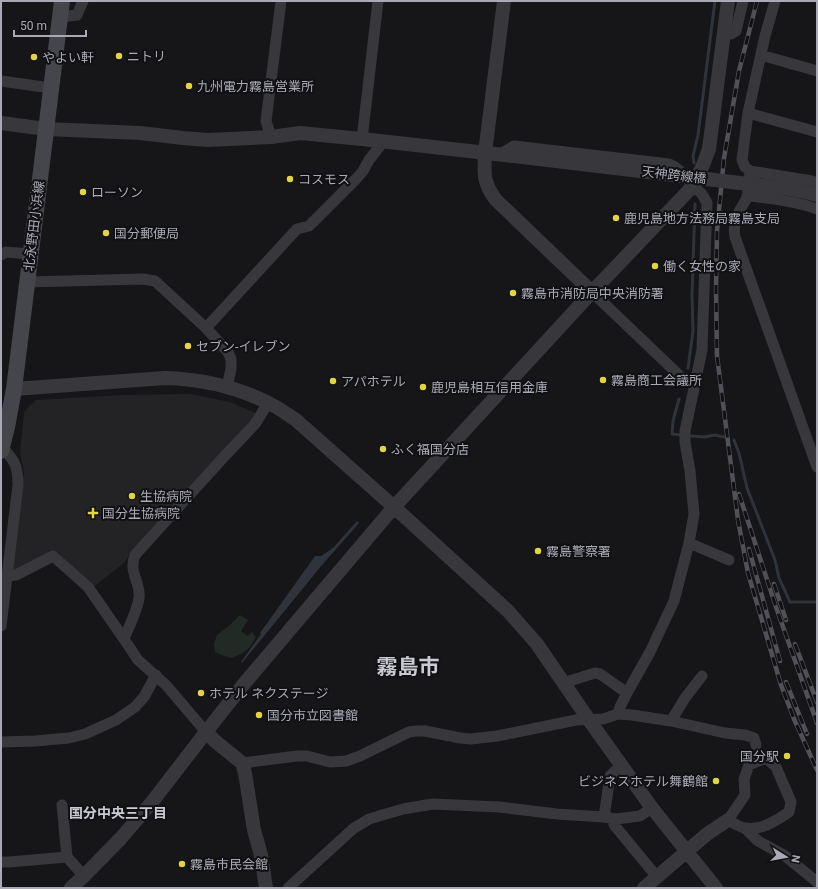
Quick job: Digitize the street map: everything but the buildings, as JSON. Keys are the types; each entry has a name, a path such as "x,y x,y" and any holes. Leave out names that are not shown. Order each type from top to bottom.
{"main road":[{"name":"北永野田小浜線","path":"2,449 14,389 61,9"}],"street":[{"path":"61,9 77,15 83,1"},
{"path":"270,137 266,121 281,1"},
{"path":"362,139 378,1"},
{"path":"504,1 485,153 484,173 486,184 490,193 681,377 695,385"},
{"path":"71,888 121,838 152,802 248,680 394,507 692,186 703,165 709,149 728,1"},
{"path":"724,34 731,34 736,31 743,1"},
{"path":"775,1 748,113 742,160 745,167 750,171 817,183"},
{"path":"761,55 817,71"},
{"path":"1,81 51,88"},
{"path":"748,113 817,132"},
{"name":"天神跨線橋","path":"1,122 46,129 140,133 208,140 300,134 362,139 790,189 817,195"},
{"path":"206,328 297,229 309,226 356,179 383,142"},
{"path":"499,155 514,146 669,164 675,167 692,186 702,194 707,203 702,350 685,431 694,514 689,543 674,601 650,652 620,706 618,714"},
{"path":"750,171 747,196 739,211 733,231 817,467"},
{"path":"747,196 766,198 817,209"},
{"path":"1,255 6,252 30,254"},
{"path":"27,282 143,279 155,281 206,328 228,352 231,360 231,369 227,387"},
{"path":"14,389 165,378 185,378 243,392 280,409 296,420 508,611 537,644 652,808 716,888"},
{"path":"124,639 136,610 139,598 139,590 132,568 135,555 221,460 256,424 268,403"},
{"path":"1,626 18,486 16,466 12,458 2,449"},
{"path":"689,543 729,560"},
{"path":"7,576 16,575 53,556 88,587 138,660 166,685 215,741 242,763 245,772 254,830 261,854 266,888"},
{"path":"563,683 595,673 600,674 627,693"},
{"path":"1,742 42,741 69,738 85,734 116,720 135,707 144,697 156,675"},
{"path":"671,721 702,676"},
{"path":"242,763 297,756 306,756 330,762 346,761 360,756 409,732 425,730 471,739 497,736 576,720 603,719 618,714 671,721 725,733 745,735 754,738 756,745"},
{"path":"644,888 707,834 728,820 745,795 744,779 749,765 766,758 776,767 791,802 789,812 777,820 758,828 745,828"},
{"path":"621,765 610,776 608,818 656,878"},
{"path":"288,888 354,828 369,819 403,809 433,804 499,807 616,819 640,816 652,808"},
{"path":"62,805 67,857 84,876"},
{"path":"728,820 745,828 758,841 784,855 817,882"},
{"path":"1,862 67,857"}],"shaded area":[{"name":"国分生協病院","path":"190,394 230,402 258,414 130,554 124,563 92,588 53,554 11,574 24,473 20,453 24,412 36,400 122,395"},
{"path":"357,521 359,523 322,565 242,663 241,662 261,634 260,633 315,556 321,556 333,548"},
{"path":"240,615 248,620 241,631 248,636 252,632 256,637 250,647 243,653 232,658 215,652 214,644 217,635"}],"waterway":[{"path":"694,163 693,156 698,135 715,1"},
{"path":"688,368 693,331 692,295 695,204"},
{"path":"679,399 673,421 672,434 681,435"},
{"path":"691,436 705,437 715,435 724,437"},
{"path":"734,440 739,453 747,488 775,560 779,578 790,602 817,602"}],"railway":[{"path":"757,1 739,71 724,158 717,231 717,356 738,520 748,573 781,685 794,719 817,770"},
{"path":"739,494 776,607 817,723"},
{"path":"749,549 780,661"},
{"path":"774,584 786,620"},
{"path":"795,644 817,702"},
{"path":"786,682 807,734"}],"place":[{"name":"ニトリ","path":"119,56"},
{"name":"やよい軒","path":"34,57"},
{"name":"九州電力霧島営業所","path":"189,86"},
{"name":"コスモス","path":"290,179"},
{"name":"ローソン","path":"83,192"},
{"name":"鹿児島地方法務局霧島支局","path":"616,218"},
{"name":"国分郵便局","path":"106,233"},
{"name":"働く女性の家","path":"655,266"},
{"name":"霧島市消防局中央消防署","path":"513,293"},
{"name":"セブン-イレブン","path":"188,346"},
{"name":"霧島商工会議所","path":"603,380"},
{"name":"アパホテル","path":"333,381"},
{"name":"鹿児島相互信用金庫","path":"423,387"},
{"name":"ふく福国分店","path":"383,449"},
{"name":"生協病院","path":"132,496"},
{"name":"国分生協病院","path":"93,513"},
{"name":"霧島警察署","path":"538,551"},
{"name":"ホテル ネクステージ","path":"201,693"},
{"name":"国分市立図書館","path":"259,715"},
{"name":"国分駅","path":"787,756"},
{"name":"ビジネスホテル舞鶴館","path":"716,781"},
{"name":"霧島市民会館","path":"182,864"}],"district":[{"name":"霧島市","path":"408,667"},
{"name":"国分中央三丁目","path":"118,813"}]}
